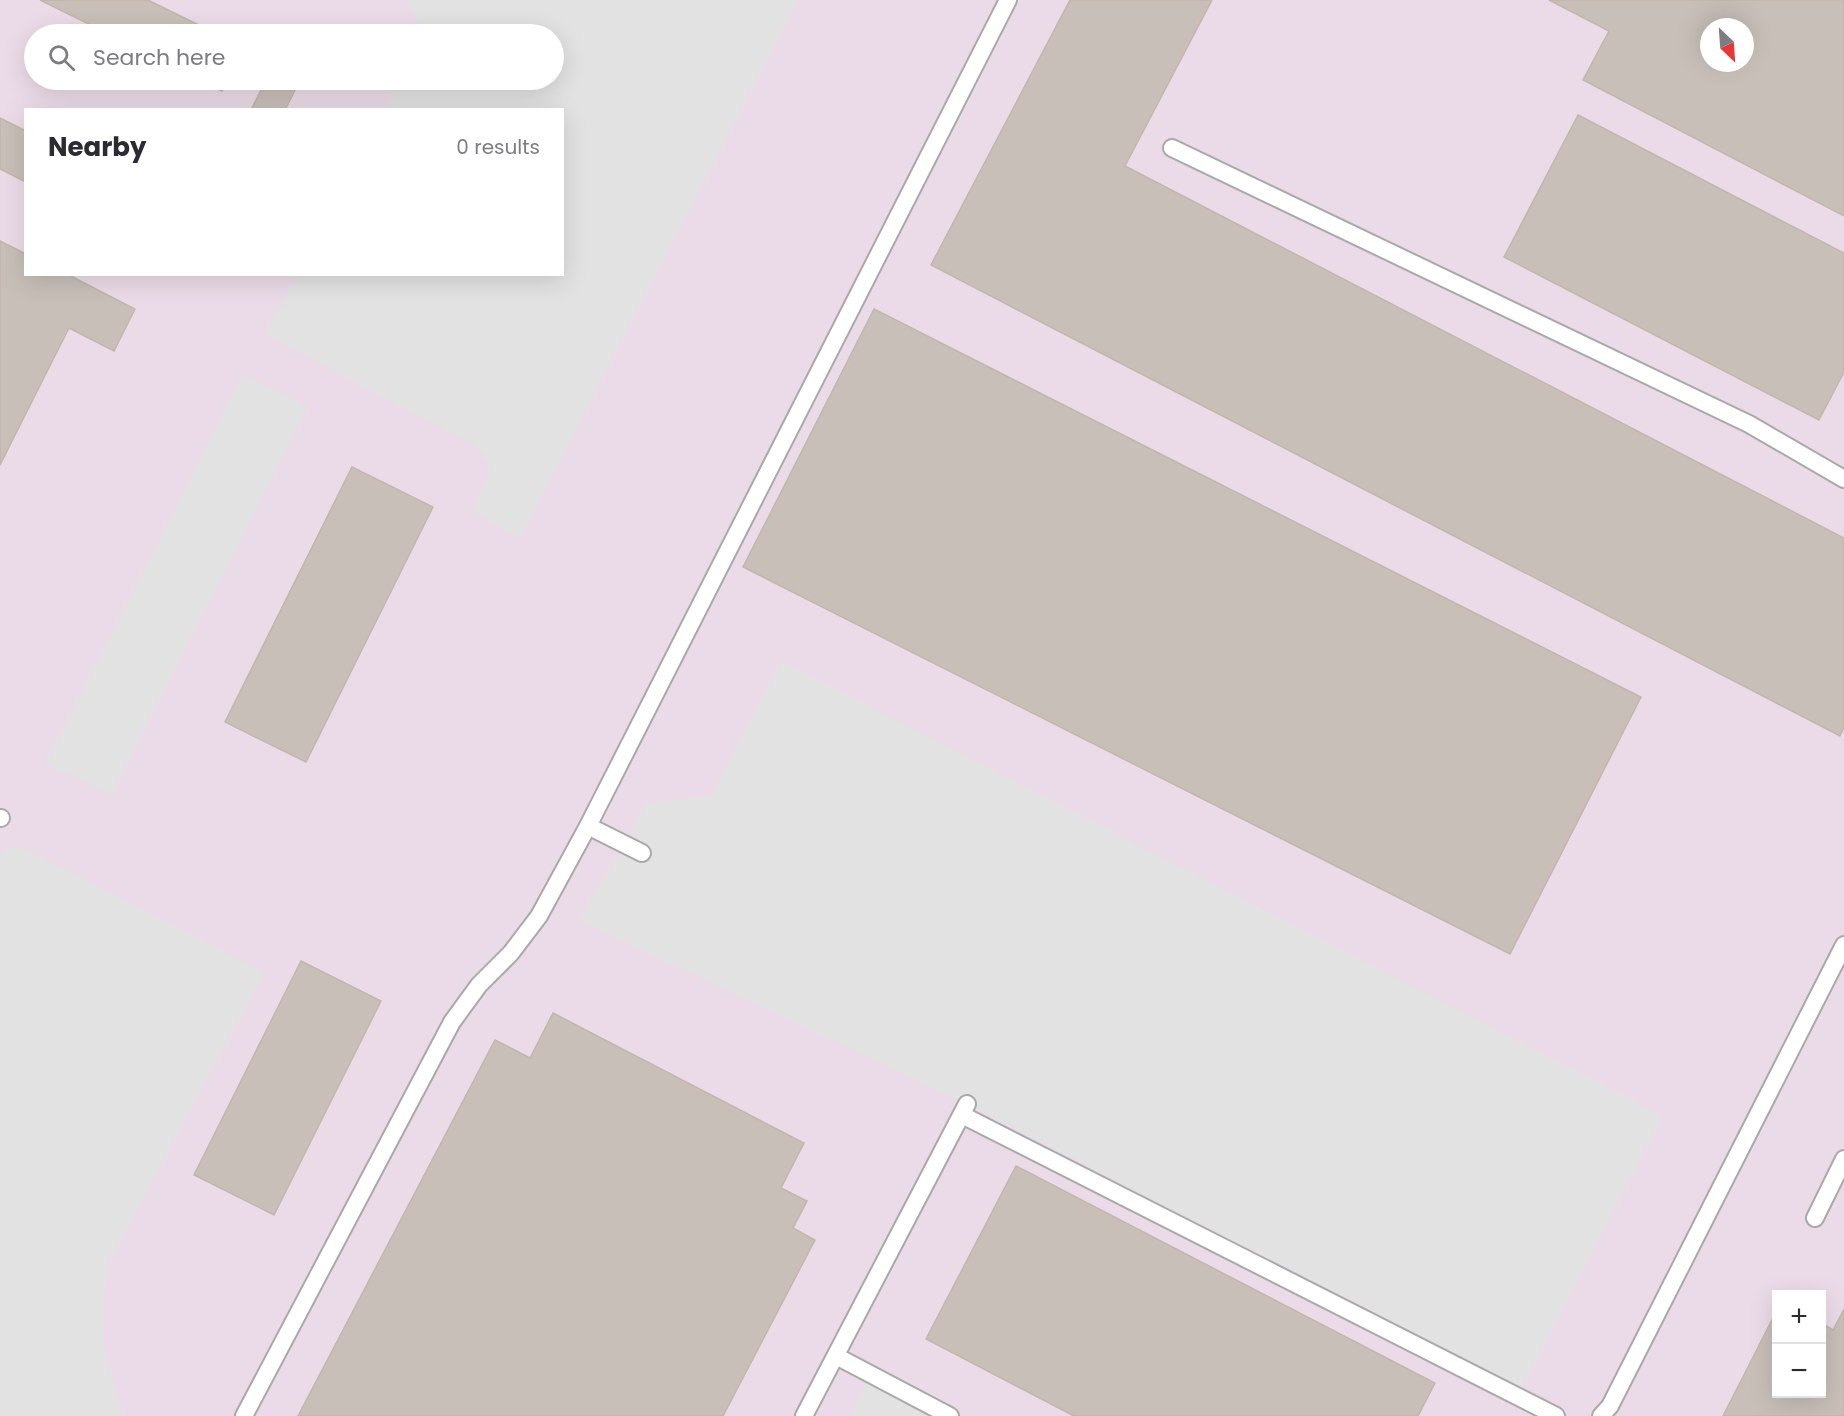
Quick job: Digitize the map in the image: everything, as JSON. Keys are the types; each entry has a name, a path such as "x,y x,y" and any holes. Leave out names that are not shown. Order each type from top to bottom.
{"lane":[{"path":"244,1416 452,1022 479,985 512,953 539,916 588,826 1008,0"},
{"path":"1172,148 1749,424 1844,479"},
{"path":"588,826 642,853"},
{"path":"1601,1416 1610,1406 1844,945"},
{"path":"804,1416 964,1109 1556,1416"},
{"path":"1815,1218 1844,1160"},
{"path":"836,1356 950,1416"}],"shaded area":[{"path":"0,0 1844,0 1844,1416 0,1416"},
{"path":"407,0 798,0 520,538 473,511 491,467 478,447 265,334 296,276 564,276 564,108 385,108 394,90 564,90 564,24 419,24"},
{"path":"243,374 308,407 111,795 46,763"},
{"path":"781,661 1663,1116 1522,1388 967,1104 579,920 646,803 711,796"},
{"path":"8,848 26,849 264,973 109,1262 104,1298 103,1342 122,1416 0,1416 0,855"},
{"path":"868,1379 941,1416 849,1416"}],"building":[{"path":"40,0 148,0 197,24 89,24"},
{"path":"1070,0 1212,0 1125,166 1844,538 1844,727 1840,736 931,265"},
{"path":"1549,0 1844,0 1844,216 1583,80 1609,31"},
{"path":"261,90 295,90 286,108 252,108"},
{"path":"1578,115 1844,253 1844,372 1819,420 1504,257"},
{"path":"0,118 24,130 24,181 0,169"},
{"path":"0,241 24,253 24,276 71,276 135,309 114,351 69,328 0,465"},
{"path":"874,309 1641,697 1510,954 743,567"},
{"path":"352,467 433,507 306,762 225,722"},
{"path":"301,961 381,1001 274,1215 194,1175"},
{"path":"553,1013 804,1143 781,1188 807,1201 793,1228 815,1240 723,1416 298,1416 495,1040 530,1058"},
{"path":"1016,1166 1435,1383 1418,1416 1074,1416 926,1339"},
{"path":"1844,1309 1844,1416 1723,1416 1772,1320 1772,1398 1826,1398 1826,1326 1833,1330"}]}
